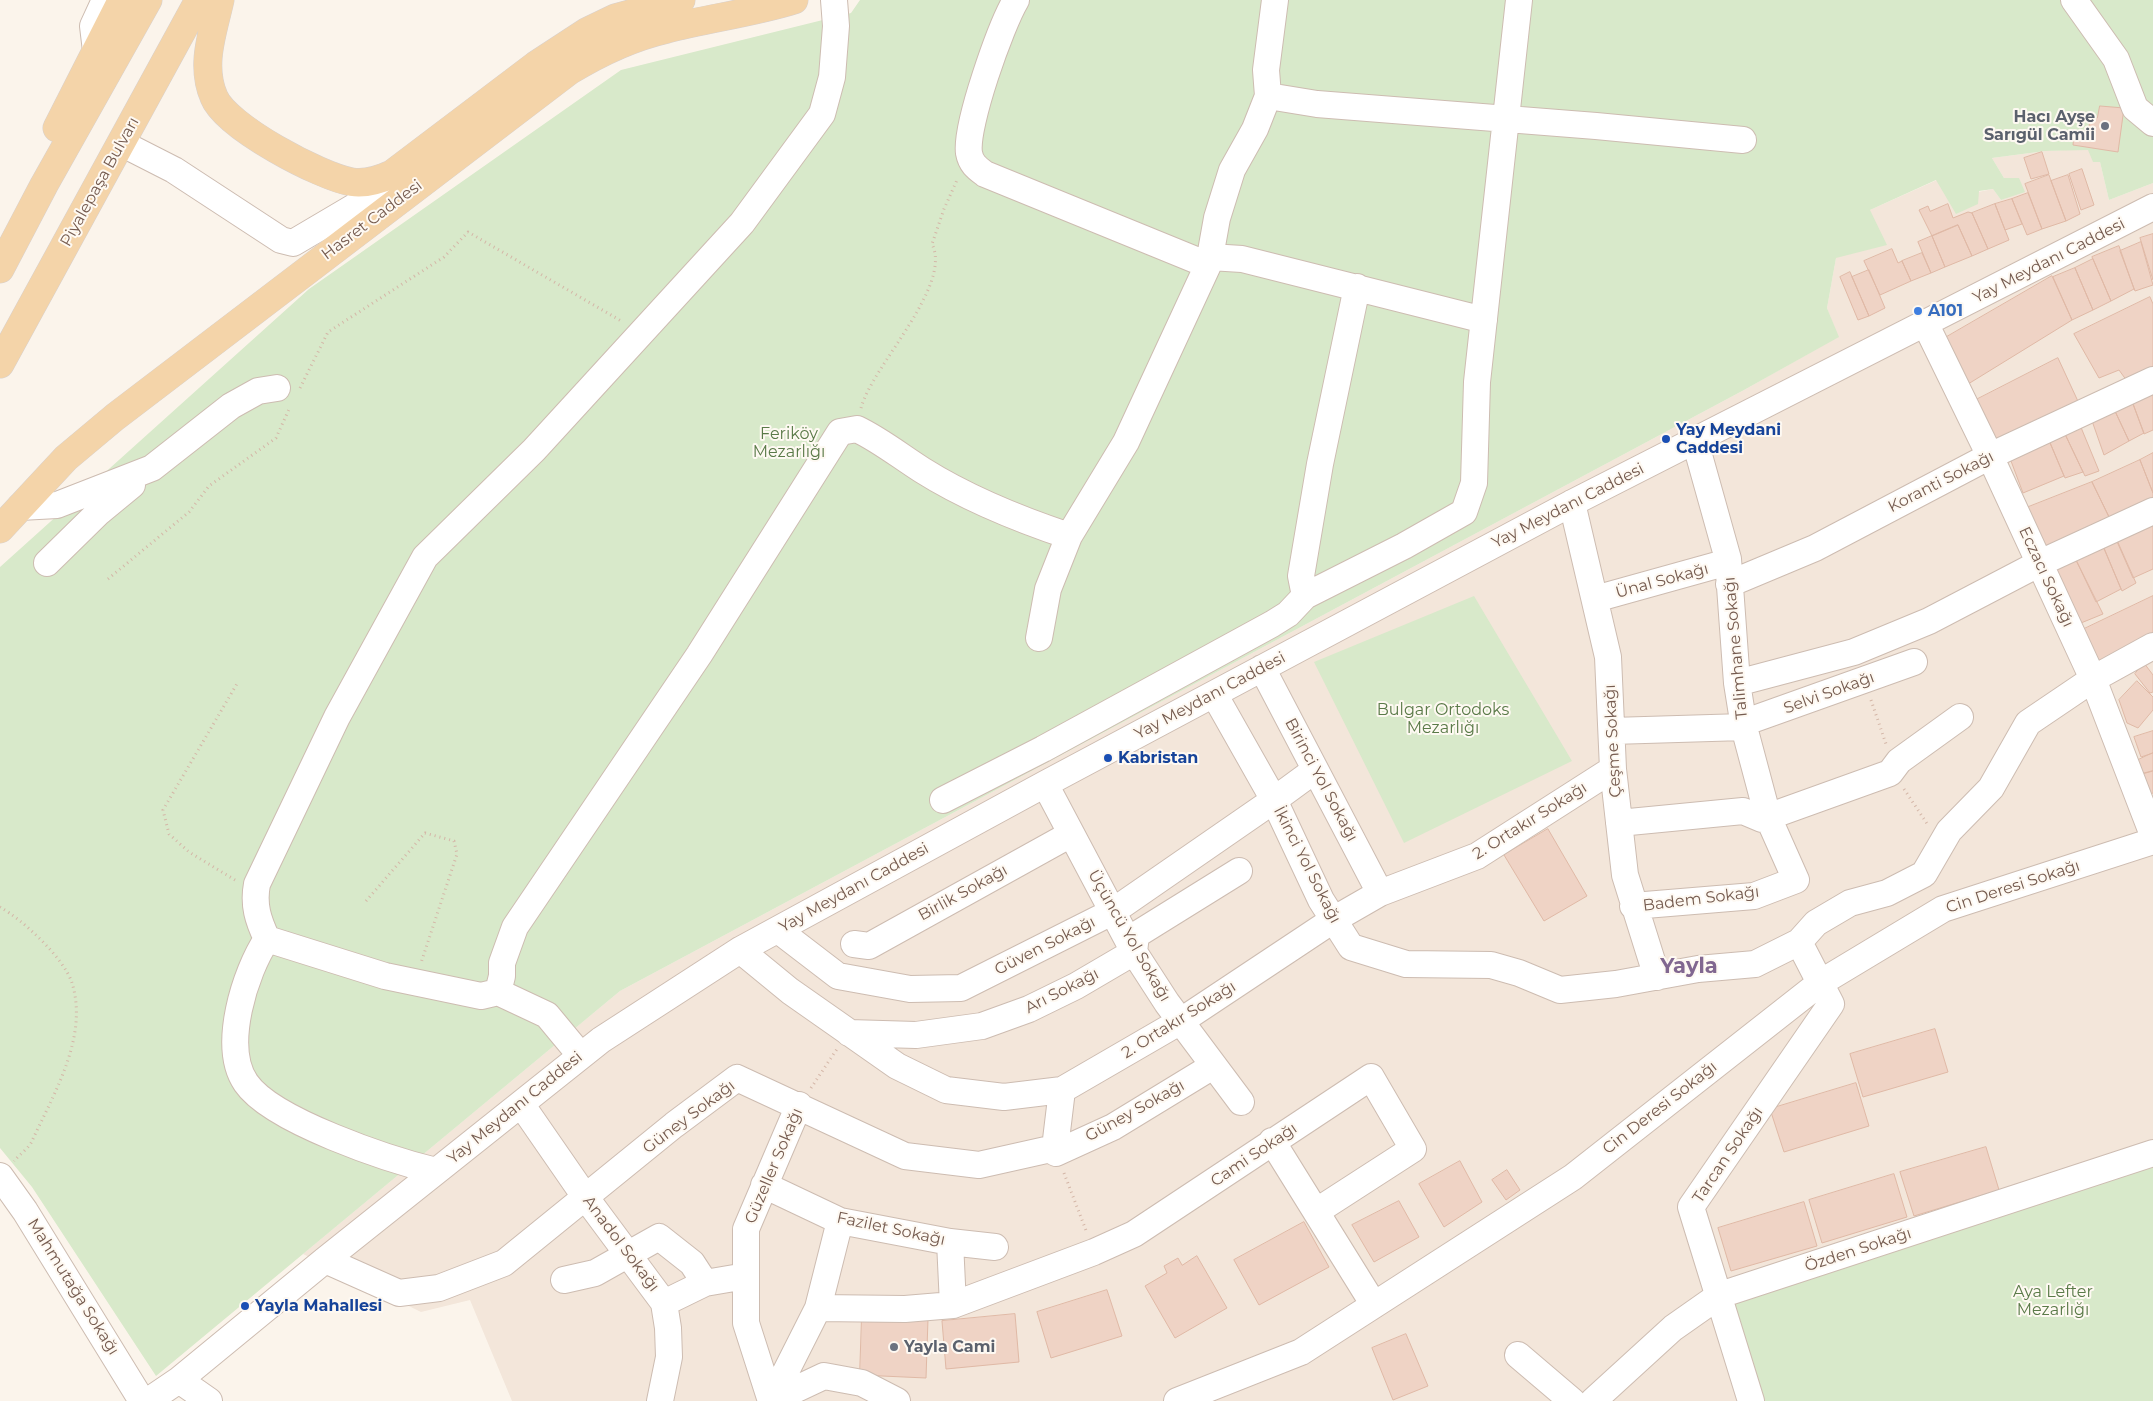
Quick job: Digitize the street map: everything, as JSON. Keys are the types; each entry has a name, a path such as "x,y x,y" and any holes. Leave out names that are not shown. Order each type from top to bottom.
{"main road":[{"path":"44,186 50,148 60,119 122,0"},
{"path":"0,269 148,0"},
{"name":"Piyalepaşa Bulvarı","path":"0,364 199,0"},
{"name":"Hasret Caddesi","path":"220,0 208,47 208,74 214,99 239,125 266,143 328,176 352,182 368,182 392,174 536,65 588,31 615,18 680,0"},
{"name":"Hasret Caddesi","path":"0,528 66,458 115,416 570,71 598,54 630,40 666,29 794,0"}],"street":[{"path":"96,50 93,26 105,0"},
{"path":"581,1056 547,1015 498,992 481,996 385,976 267,939 254,901 257,884 337,717 425,557 534,450 742,223 822,114 832,77 836,26 834,0"},
{"path":"1016,0 1005,17 971,127 971,158 974,166 985,174 1209,261 1242,259 1484,320"},
{"path":"1039,638 1048,589 1069,536 1126,442 1209,261 1217,218 1232,170 1255,129 1268,96 1266,70 1275,0"},
{"path":"943,800 1043,749 1272,624 1288,614 1306,596 1404,546 1464,512 1474,483 1477,382 1519,0"},
{"path":"2074,0 2116,59 2135,108 2153,124"},
{"path":"1268,96 1317,104 1596,126 1743,140"},
{"path":"121,143 174,170 281,240 293,243 354,207 392,174"},
{"name":"Yay Meydanı Caddesi","path":"148,1401 179,1380 325,1260 601,1040 740,950 1045,784 1572,503 1926,325 2153,207"},
{"path":"1306,596 1301,576 1315,492 1357,287"},
{"name":"Eczacı Sokağı","path":"1926,325 1990,456 2093,679 2153,835"},
{"name":"Koranti Sokağı","path":"1729,573 1815,548 1990,456 2153,380"},
{"path":"47,563 98,513 231,406 258,391 277,388"},
{"path":"498,992 502,976 502,963 515,927 699,655 840,432 857,428 922,470 972,497 1015,518 1069,536"},
{"name":"Talimhane Sokağı","path":"1695,441 1729,573 1737,683 1744,725 1768,817 1796,880"},
{"path":"20,508 57,504 152,468"},
{"name":"Çeşme Sokağı","path":"1572,503 1608,657 1613,769 1625,875 1633,906 1657,977"},
{"path":"1737,683 1854,652 1929,621 2040,563 2153,511"},
{"name":"Ünal Sokağı","path":"1595,599 1729,573"},
{"path":"1943,909 1924,874 1949,831 1991,788 2028,722 2093,679 2153,646"},
{"name":"Selvi Sokağı","path":"1612,731 1744,725 1914,662"},
{"name":"Birinci Yol Sokağı","path":"1262,668 1380,893"},
{"name":"İkinci Yol Sokağı","path":"1214,694 1274,800 1321,900 1351,947 1406,964 1491,965 1519,973 1560,990 1616,984 1698,969 1755,964 1798,942 1816,923 1850,903 1886,893 1924,874"},
{"path":"1619,823 1743,811 1762,819 1890,773 1899,761 1960,717"},
{"name":"2. Ortakır Sokağı","path":"740,950 790,991 897,1066 946,1090 1004,1097 1062,1090 1181,1021 1333,920 1380,893 1477,856 1613,769"},
{"name":"Güven Sokağı","path":"778,930 838,976 910,989 961,988 1112,912 1315,770"},
{"name":"Üçüncü Yol Sokağı","path":"1045,784 1134,952 1167,1003 1212,1066 1241,1102"},
{"name":"Birlik Sokağı","path":"854,944 870,946 1071,834"},
{"name":"Cin Deresi Sokağı","path":"1177,1401 1301,1352 1573,1177 1820,983 1943,909 2153,841"},
{"path":"1134,952 1136,935 1239,871"},
{"name":"Badem Sokağı","path":"1633,906 1754,896 1796,880"},
{"path":"267,939 256,955 238,1010 236,1055 244,1082 254,1093 273,1107 328,1135 383,1155 436,1171"},
{"path":"1798,942 1820,983"},
{"name":"Arı Sokağı","path":"849,1032 916,1035 982,1026 1029,1009 1076,986 1134,952"},
{"name":"Tarcan Sokağı","path":"1752,1401 1692,1207 1831,1004 1820,983"},
{"name":"Güney Sokağı","path":"1056,1153 1113,1127 1212,1066"},
{"name":"Cami Sokağı","path":"818,1308 905,1309 953,1305 1094,1252 1134,1234 1371,1077 1413,1149 1316,1211"},
{"name":"Güney Sokağı","path":"325,1260 399,1293 438,1288 504,1263 674,1125 737,1078 799,1105 905,1156 979,1165 1055,1148 1062,1090"},
{"name":"Anadol Sokağı","path":"521,1104 586,1198 664,1303 668,1328 669,1357 660,1401"},
{"name":"Güzeller Sokağı","path":"771,1401 746,1323 746,1229 799,1105"},
{"path":"1272,1141 1374,1305"},
{"name":"Özden Sokağı","path":"1518,1355 1589,1400 1673,1328 1720,1295 2153,1153"},
{"name":"Mahmutağa Sokağı","path":"0,1176 30,1219 142,1401"},
{"name":"Fazilet Sokağı","path":"764,1185 840,1221 950,1242 996,1247"},
{"path":"771,1401 818,1308 840,1221"},
{"path":"564,1280 595,1273 659,1237 692,1262 705,1282"},
{"path":"950,1242 953,1305"},
{"path":"664,1303 705,1282 746,1276"},
{"path":"771,1401 824,1376 862,1383 897,1401"},
{"path":"179,1380 200,1401"},
{"path":"179,1380 209,1401"}],"path":[{"path":"857,428 861,405 929,290 937,253 932,244 944,209 961,172 971,158"},
{"path":"468,232 641,333"},
{"path":"1864,680 1898,780 1941,845"},
{"path":"238,682 162,810 169,834 222,873 256,891"},
{"path":"366,901 426,833 454,841 456,854 433,931 414,982"},
{"path":"0,907 26,926 61,962 72,983 77,1015 71,1050 46,1114 34,1134 32,1142 0,1176"},
{"name":"Güzeller Sokağı","path":"799,1105 849,1032"},
{"path":"1056,1153 1094,1252"}],"shaded area":[{"path":"2088,149 2100,162 2109,200 2153,183 2153,1401 512,1401 470,1300 421,1312 303,1254 620,991 1744,390 1838,337 1827,308 1836,258 1870,210 1937,180 1978,192 1993,189 2001,200 2024,191 2004,178 1992,158 2045,151"}],"green space":[{"name":"Feriköy Mezarlığı","path":"860,0 2153,0 2153,183 2109,200 2100,162 2093,162 2088,150 2045,151 1992,158 2004,178 2019,178 2025,192 2001,200 1993,189 1979,191 1978,204 1956,214 1936,180 1870,210 1887,245 1836,258 1827,308 1839,337 1744,390 620,991 156,1376 32,1187 0,1148 0,567 309,289 621,70 851,13"},
{"name":"Bulgar Ortodoks Mezarlığı","path":"1474,596 1572,761 1404,843 1314,662"},
{"name":"Aya Lefter Mezarlığı","path":"2153,1164 2153,1401 1763,1401 1732,1303"}],"building":[{"name":"Hacı Ayşe Sarıgül Camii","path":"2100,106 2124,108 2118,152 2073,145 2074,134 2088,135 2090,119 2097,118"},
{"path":"2042,152 2049,174 2031,179 2024,158"},
{"path":"2082,169 2094,205 2081,210 2069,174"},
{"path":"2049,175 2066,221 2042,229 2025,184"},
{"path":"2068,175 2080,214 2066,221 2051,181"},
{"path":"2028,193 2042,229 2027,235 2012,199"},
{"path":"2012,199 2022,224 2005,230 1995,204"},
{"path":"1948,204 1953,218 1968,212 1972,213 1988,249 1972,256 1958,225 1932,236 1919,210 1928,206 1930,211"},
{"path":"1995,204 2009,240 1988,249 1972,213"},
{"path":"1958,225 1972,256 1945,267 1932,236"},
{"path":"2153,234 2153,280 2140,238"},
{"path":"1932,236 1945,267 1931,273 1918,242"},
{"path":"2141,242 2153,285 2135,291 2120,251"},
{"path":"2119,246 2134,289 2111,301 2092,257"},
{"path":"1892,249 1898,263 1902,261 1911,281 1880,295 1864,261"},
{"path":"1922,253 1931,273 1911,281 1902,261"},
{"path":"2093,259 2111,301 2093,310 2075,268"},
{"path":"2075,268 2093,310 2072,320 2053,277"},
{"path":"1869,270 1885,308 1869,316 1852,277"},
{"path":"1850,272 1869,316 1858,320 1840,277"},
{"path":"2052,276 2072,320 1960,389 1938,342"},
{"path":"2150,297 2153,304 2153,378 2132,388 2119,370 2099,378 2074,334"},
{"path":"2058,358 2082,410 1991,452 1968,404"},
{"path":"2153,388 2153,430 2144,434 2131,398"},
{"path":"2131,399 2144,433 2129,441 2114,409"},
{"path":"2114,409 2129,441 2104,455 2091,418"},
{"path":"2080,425 2099,471 2085,476 2064,432"},
{"path":"2064,432 2083,472 2065,478 2048,438"},
{"path":"2048,438 2064,476 2023,493 2008,453"},
{"path":"2153,453 2153,493 2140,460"},
{"path":"2140,460 2153,493 2153,500 2110,519 2092,482"},
{"path":"2092,482 2110,519 2045,553 2026,508"},
{"path":"2153,518 2153,569 2133,578 2115,537"},
{"path":"2116,538 2136,583 2122,591 2102,544"},
{"path":"2104,548 2121,589 2096,602 2076,560"},
{"path":"2076,560 2103,614 2076,625 2051,572"},
{"path":"2153,596 2153,641 2098,669 2082,630"},
{"path":"2144,663 2153,675 2153,692 2150,693 2135,674"},
{"path":"2137,681 2153,697 2153,710 2138,728 2127,723 2119,700"},
{"path":"2153,731 2153,753 2141,757 2134,737"},
{"path":"2153,753 2153,771 2142,774 2136,761"},
{"path":"2153,771 2153,793 2148,795 2142,774"},
{"path":"1548,829 1587,896 1544,921 1504,855"},
{"path":"1935,1029 1948,1072 1863,1097 1850,1054"},
{"path":"1856,1083 1869,1126 1784,1152 1770,1109"},
{"path":"1986,1147 1999,1190 1914,1216 1900,1172"},
{"path":"1460,1161 1482,1202 1444,1227 1419,1184"},
{"path":"1507,1170 1520,1190 1506,1200 1492,1180"},
{"path":"1894,1174 1907,1217 1822,1243 1809,1200"},
{"path":"1399,1201 1419,1237 1374,1262 1352,1225"},
{"path":"1804,1202 1817,1246 1731,1271 1718,1228"},
{"path":"1304,1222 1329,1267 1259,1305 1234,1260"},
{"path":"1197,1256 1227,1308 1175,1338 1145,1286 1167,1273 1164,1266 1178,1258 1182,1265"},
{"path":"1107,1290 1122,1336 1051,1358 1037,1312"},
{"path":"1015,1314 1019,1362 946,1369 942,1321"},
{"name":"Yayla Cami","path":"862,1316 928,1319 926,1378 860,1375"},
{"path":"1406,1334 1428,1386 1393,1400 1372,1348"}],"place":[{"name":"Hacı Ayşe Sarıgül Camii","path":"2105,126"},
{"name":"A101","path":"1918,311"},
{"name":"Yay Meydani Caddesi","path":"1666,439"},
{"name":"Kabristan","path":"1108,758"},
{"name":"Yayla Mahallesi","path":"245,1306"},
{"name":"Yayla Cami","path":"894,1347"}],"district":[{"name":"Yayla","path":"1689,967"}]}
